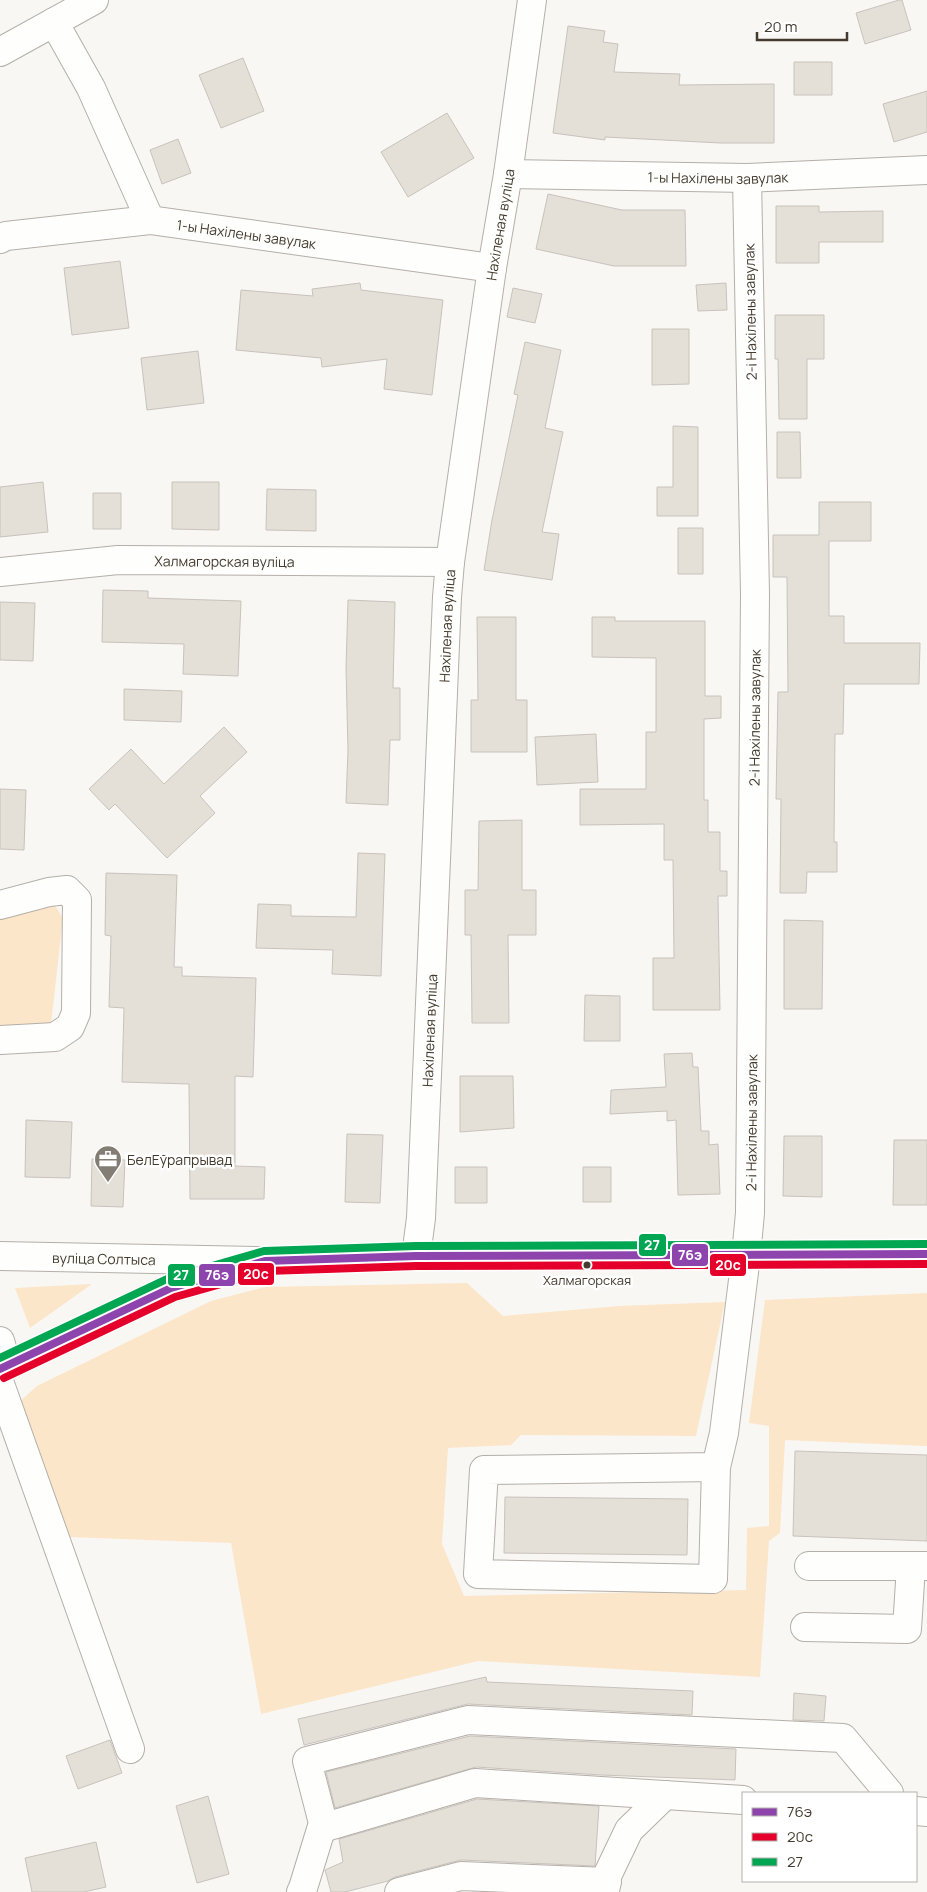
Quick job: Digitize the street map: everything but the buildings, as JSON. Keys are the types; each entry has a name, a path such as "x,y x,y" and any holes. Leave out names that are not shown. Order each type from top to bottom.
{"street":[{"path":"0,52 94,0"},
{"name":"Нахіленая вуліца","path":"416,1256 421,1208 450,562 532,0"},
{"path":"54,22 91,88 150,220"},
{"name":"1-ы Нахілены завулак","path":"508,174 747,178 927,170"},
{"name":"2-і Нахілены завулак","path":"716,1467 484,1470 478,1574 713,1579 716,1467 724,1433 750,1213 755,604 747,178"},
{"name":"1-ы Нахілены завулак","path":"0,239 6,236 150,220 492,268"},
{"name":"Халмагорская вуліца","path":"0,572 118,560 450,562"},
{"path":"0,905 49,892 67,890 77,900 76,1013 70,1027 55,1037 0,1040"},
{"name":"вуліца Солтыса","path":"0,1256 265,1261 416,1256 927,1254"},
{"path":"130,1750 2,1365 172,1288 265,1261"},
{"path":"805,1627 907,1629 919,1566 809,1566"},
{"path":"301,1892 323,1823 307,1761 468,1720 843,1738 888,1792"},
{"path":"322,1828 474,1783 742,1800"},
{"path":"400,1892 461,1876 606,1887 607,1876 629,1830 665,1795"}],"shaded area":[{"path":"54,904 63,918 51,1024 0,1028 0,914"},
{"path":"467,1283 503,1316 619,1306 725,1302 696,1436 521,1435 511,1445 448,1448 442,1544 464,1596 746,1590 747,1528 769,1526 769,1426 749,1423 765,1300 927,1293 927,1446 785,1440 780,1533 769,1541 760,1677 478,1661 261,1714 231,1543 68,1537 18,1403 37,1386 211,1301 265,1287"},
{"path":"92,1284 30,1328 15,1288"}],"transit line":[{"name":"27","path":"0,1358 167,1279 264,1251 416,1246 927,1244"},
{"name":"76э","path":"0,1369 171,1288 265,1261 416,1256 927,1254"},
{"name":"20с","path":"4,1378 175,1297 267,1271 416,1266 927,1264"}],"place":[{"name":"БелЕўрапрывад","path":"108,1183"},
{"name":"Халмагорская","path":"587,1265"}]}
